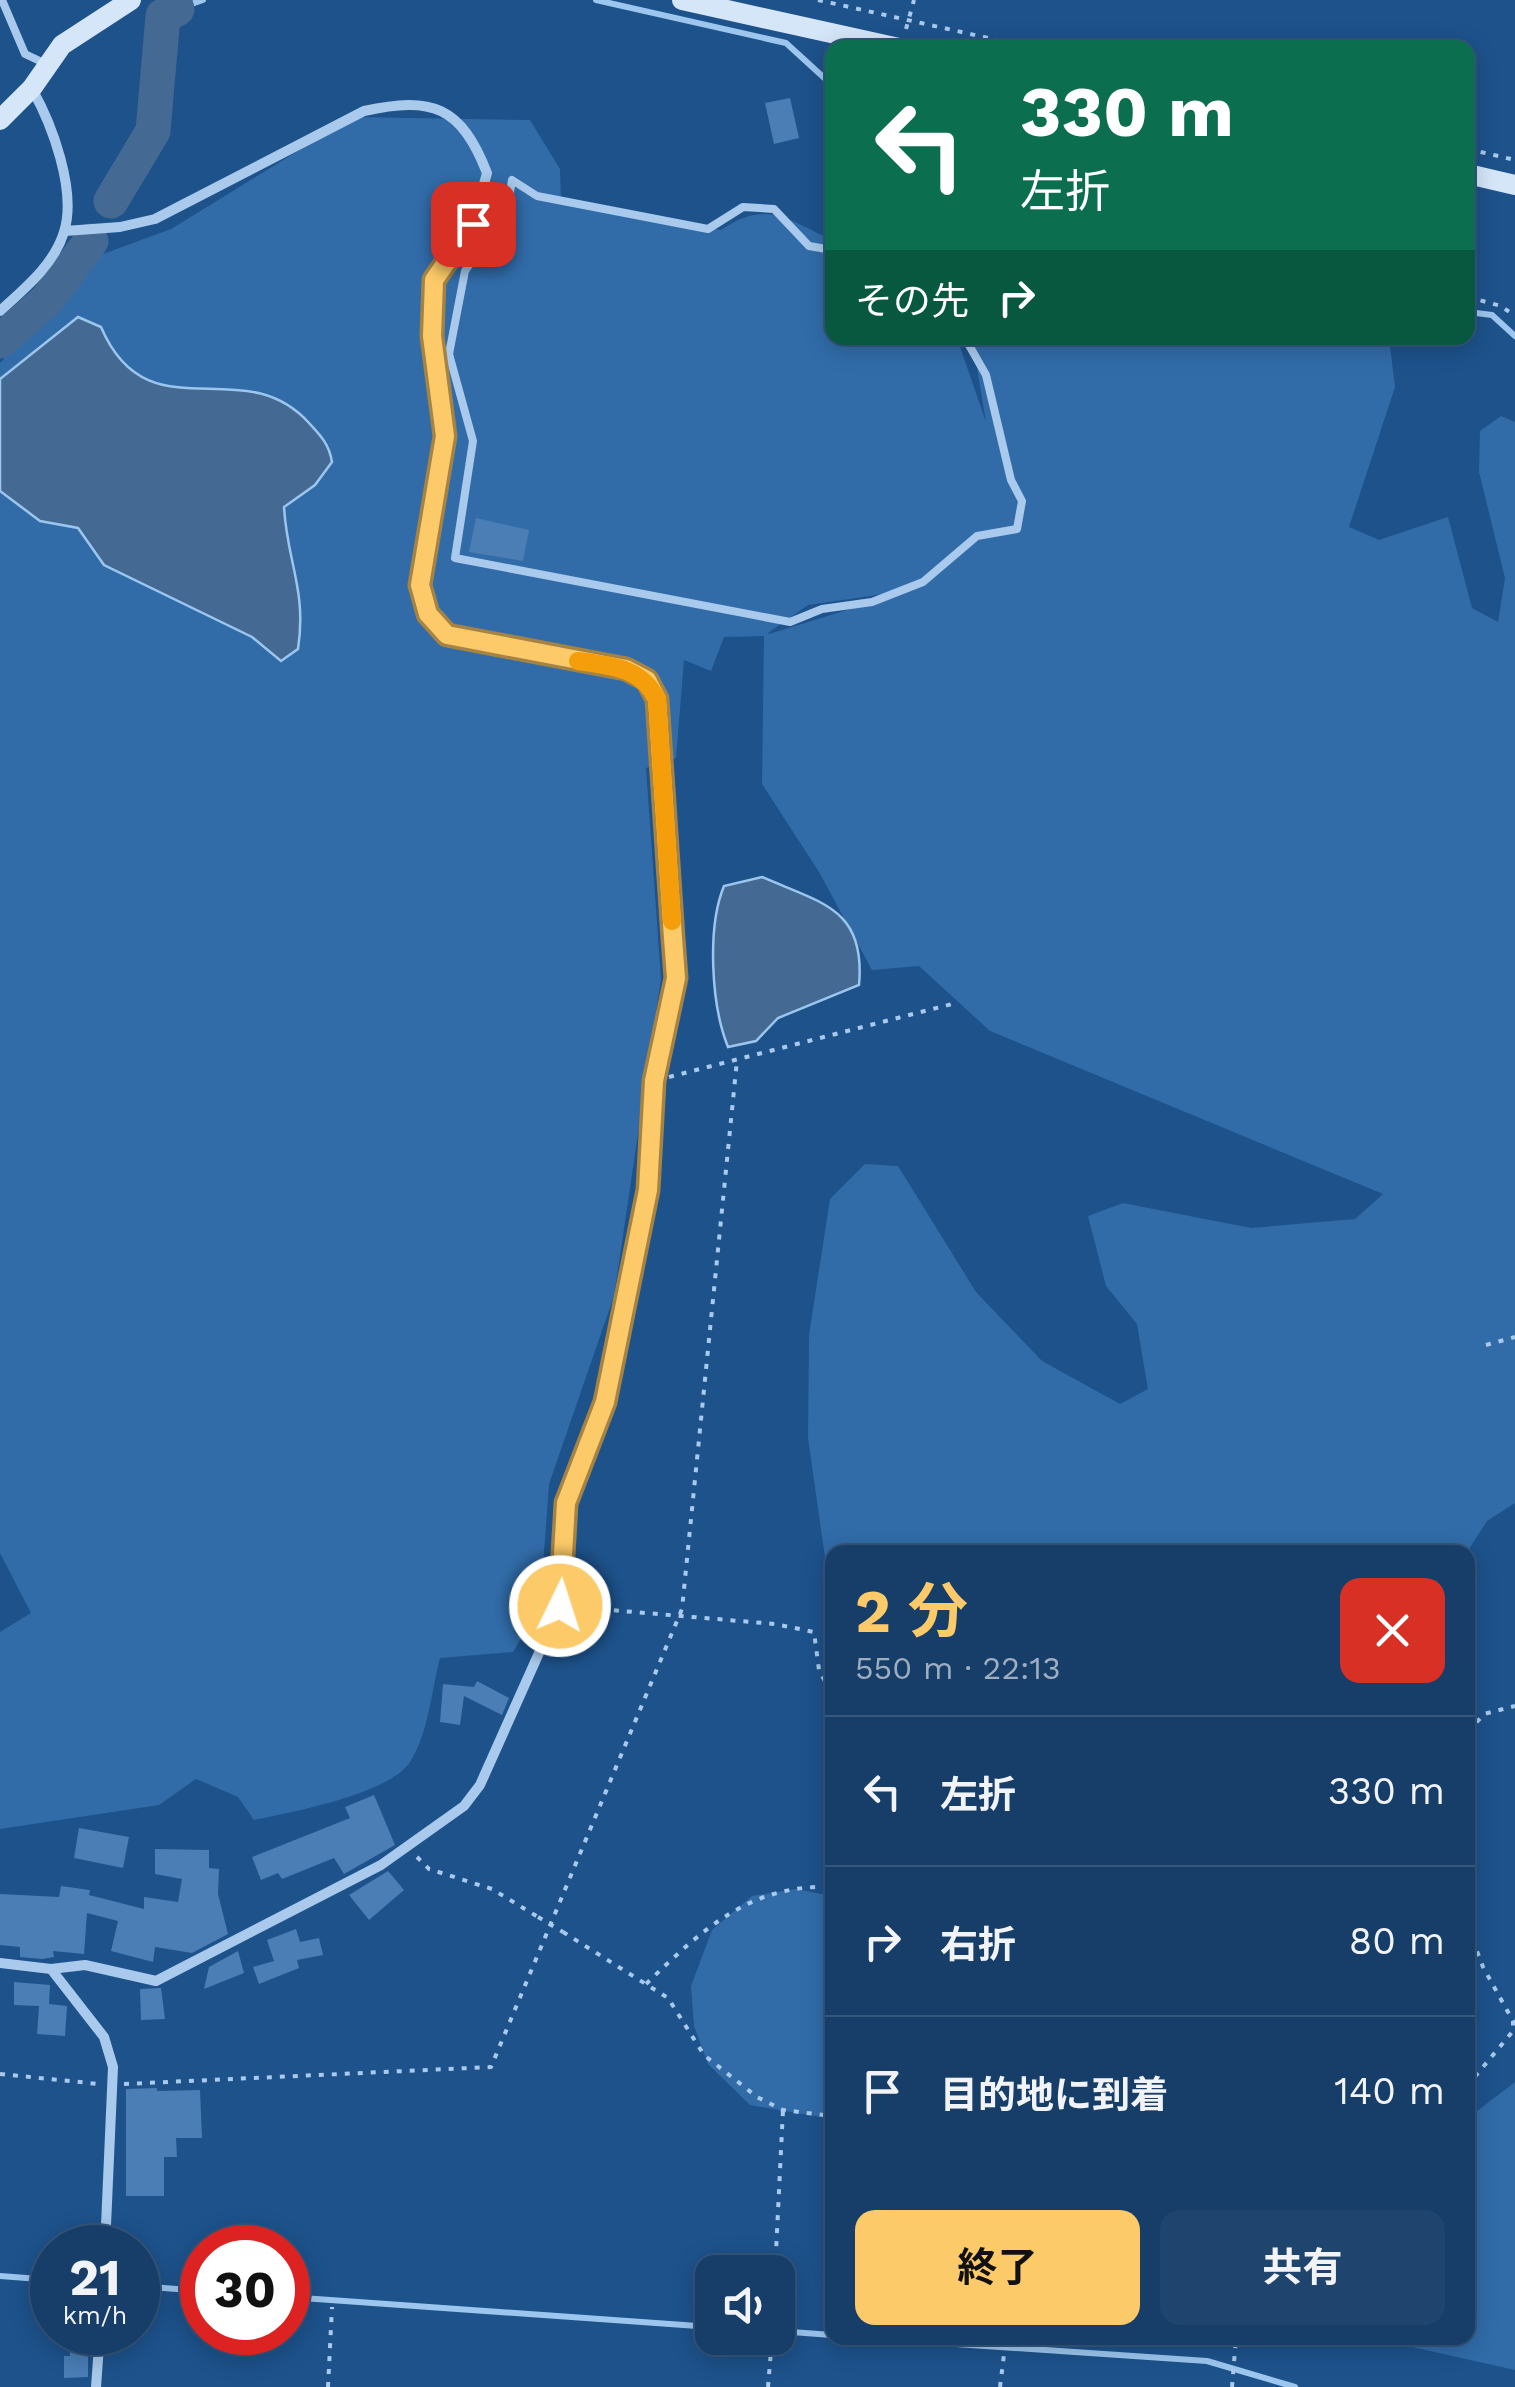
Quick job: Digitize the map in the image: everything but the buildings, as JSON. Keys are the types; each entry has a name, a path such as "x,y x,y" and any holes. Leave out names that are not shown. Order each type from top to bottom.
{"main road":[{"path":"0,120 32,88 62,46 131,0"},
{"path":"682,0 902,40"},
{"path":"1475,176 1515,185"}],"street":[{"path":"0,310 39,275 65,231 64,164 50,120 32,88"},
{"path":"0,1963 51,1969 85,1964 156,1980 314,1902 407,1847 464,1806 480,1784 560,1606 566,1503 605,1402 648,1190 654,1081 676,978 657,699 647,680 626,669 447,635 428,614 420,585 445,436 432,336 434,280 473,224 486,173 465,127 440,108 400,103 364,112 154,219 120,227 65,231"},
{"path":"51,1969 104,2037 112,2085 106,2225"},
{"path":"96,2387 98,2355"}],"lane":[{"path":"2,0 25,54 48,65"},
{"path":"825,249 810,246 774,209 744,206 708,230 538,196 512,180 507,209 494,234 465,271 449,354 473,440 454,558 790,622 822,610 872,602 922,582 977,536 1017,529 1022,501 1002,448 986,375 970,345"}],"path":[{"path":"818,0 999,40"},
{"path":"902,40 914,0"},
{"path":"1475,151 1515,160"},
{"path":"1475,300 1501,306 1515,316"},
{"path":"654,1081 952,1004"},
{"path":"0,2074 112,2085 492,2067 679,1616 738,1060"},
{"path":"1486,1345 1515,1337"},
{"path":"560,1606 775,1624 814,1632 818,1670 825,1682"},
{"path":"1475,1724 1484,1714 1515,1706"},
{"path":"407,1847 429,1869 492,1889 668,1998 704,2055 756,2097 784,2110 825,2115"},
{"path":"646,1984 680,1951 759,1895 804,1886 825,1887"},
{"path":"1475,1947 1512,2022 1513,2032 1475,2077"},
{"path":"776,2255 784,2110"},
{"path":"328,2387 332,2306"},
{"path":"1000,2387 1006,2345"},
{"path":"1232,2385 1235,2345"},
{"path":"768,2387 771,2355"}],"shaded area":[{"path":"353,117 530,120 560,169 561,202 721,230 751,216 776,215 825,237 825,345 959,345 986,422 973,345 1390,345 1395,387 1349,527 1379,540 1448,517 1472,608 1498,622 1505,578 1479,472 1480,431 1501,416 1515,422 1515,1503 1487,1521 1472,1545 825,1545 825,1557 808,1438 809,1335 830,1199 865,1164 898,1166 976,1292 1042,1361 1120,1404 1148,1389 1137,1324 1106,1286 1088,1216 1123,1203 1251,1228 1355,1219 1383,1194 990,1031 919,966 872,970 819,872 762,784 764,636 724,637 711,671 684,660 676,758 646,768 661,979 614,1296 549,1484 540,1607 513,1652 440,1658 425,1725 410,1762 399,1773 362,1792 254,1820 238,1797 196,1779 159,1805 0,1829 0,1632 31,1613 0,1553 0,363 103,254 171,229","holes":["912,590 769,634 808,605"]},
{"path":"78,317 101,327 121,360 144,378 170,386 255,392 283,402 309,423 327,445 332,462 315,485 284,507 300,628 298,649 281,661 252,637 104,565 78,528 40,521 0,491 0,379"},
{"path":"762,877 820,902 847,924 859,959 859,985 778,1018 756,1041 728,1047 718,1010 713,966 719,903 724,886"},
{"path":"796,1889 825,1895 825,2118 750,2105 708,2064 694,2026 691,1986 712,1930 752,1896"},
{"path":"1515,2082 1515,2370 1403,2345 1475,2345 1475,2113"}],"waterway":[{"path":"177,9 203,0"},
{"path":"596,0 786,43 825,79"},
{"path":"111,201 153,131 163,16 177,9"},
{"path":"0,341 46,301 91,241"},
{"path":"1475,313 1492,315 1515,336"},
{"path":"0,2276 30,2278"},
{"path":"160,2288 180,2289"},
{"path":"310,2299 695,2326"},
{"path":"795,2332 825,2334"},
{"path":"970,2345 1207,2361 1295,2387"}],"slow traffic":[{"path":"578,661 626,669 647,680 657,699 672,921"}],"route":[{"path":"473,224 434,280 432,336 445,436 420,585 428,614 447,635 497,648 626,669 647,680 657,699 676,978 654,1081 648,1190 605,1402 566,1503 560,1606"}]}
